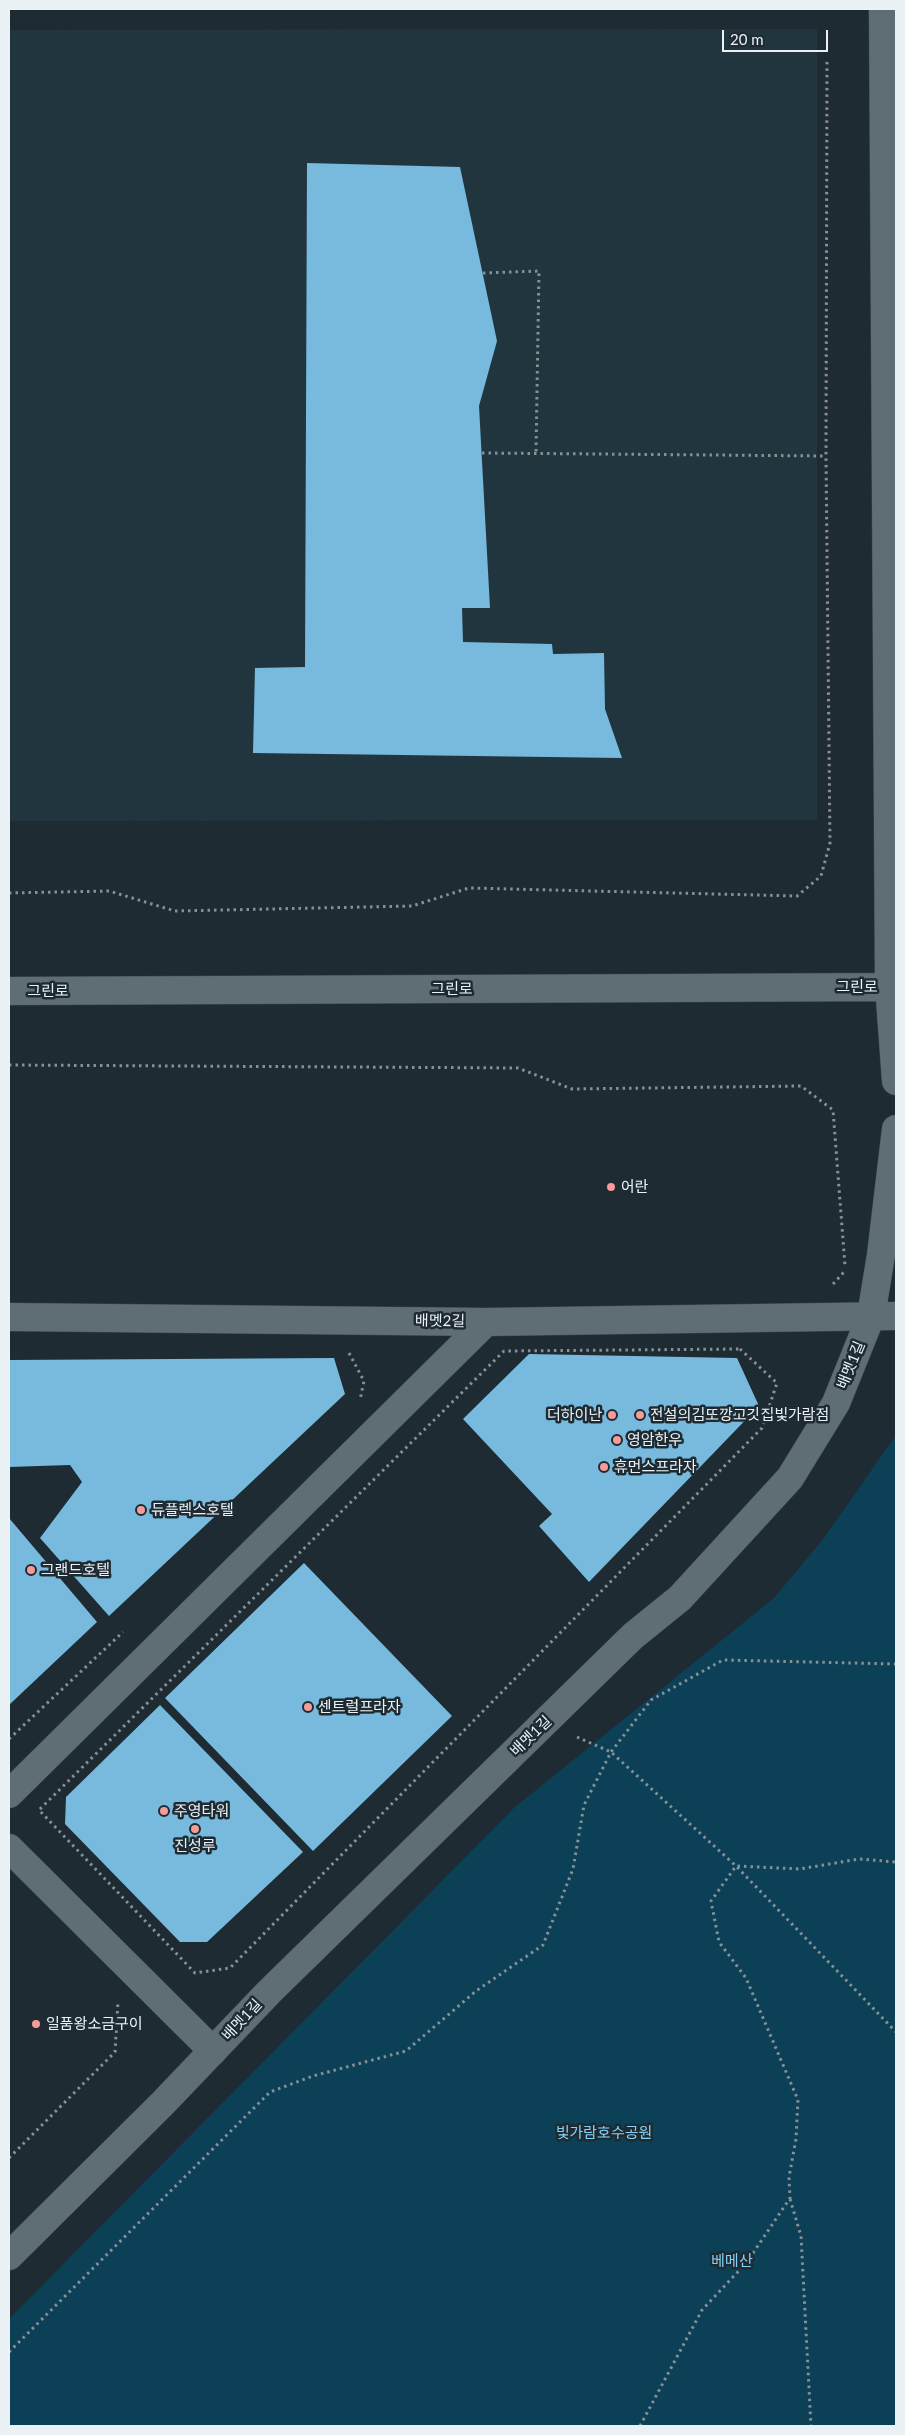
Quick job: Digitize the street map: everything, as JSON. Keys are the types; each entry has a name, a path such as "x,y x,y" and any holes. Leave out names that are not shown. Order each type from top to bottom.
{"street":[{"path":"883,9 892,986 896,1082"},
{"name":"그린로","path":"9,991 892,986"},
{"name":"배멧1길","path":"9,2256 213,2051 269,1992 633,1636 680,1598 790,1478 836,1402 884,1316 882,1256 896,1129"},
{"name":"배멧2길","path":"9,1317 486,1322 884,1316"},
{"path":"9,1794 486,1322"},
{"path":"9,1848 213,2051"}],"path":[{"path":"9,894 109,891 174,911 412,906 469,888 797,896 822,876 830,843 826,456 827,61"},
{"path":"483,273 539,271 536,452"},
{"path":"482,453 826,456"},
{"path":"9,1065 518,1068 572,1088 801,1086 833,1110 845,1271 826,1291"},
{"path":"740,1349 777,1383 762,1428 230,1968 195,1972 39,1810 504,1351 740,1349"},
{"path":"348,1352 364,1381 359,1405"},
{"path":"9,1739 125,1630"},
{"path":"9,2352 270,2092 313,2076 406,2051 476,1991 543,1945 573,1870 584,1805 611,1752 651,1700 723,1660 896,1664"},
{"path":"573,1734 611,1752 736,1866 896,2032"},
{"path":"736,1866 800,1869 859,1859 896,1862"},
{"path":"736,1866 711,1901 719,1942 746,1978 798,2100 796,2139 789,2177 790,2198 801,2236 811,2426"},
{"path":"9,2158 114,2052 119,1996"},
{"path":"640,2426 702,2310 747,2262 790,2198"}],"shaded area":[{"path":"817,29 817,820 9,821 9,30"}],"green space":[{"name":"빛가람호수공원","path":"896,1435 896,2426 9,2426 9,2319 515,1807 774,1598 824,1538"}],"building":[{"path":"307,163 460,167 497,341 479,406 490,608 462,608 463,642 552,644 553,654 604,653 605,709 622,758 253,753 255,668 305,667"},
{"name":"휴먼스프라자","path":"529,1354 737,1358 759,1406 589,1582 539,1526 552,1514 463,1419"},
{"name":"듀플렉스호텔","path":"334,1358 345,1394 109,1616 40,1538 82,1482 70,1465 9,1467 9,1360"},
{"name":"그랜드호텔","path":"9,1518 97,1622 9,1705"},
{"name":"센트럴프라자","path":"304,1563 452,1716 313,1851 165,1698"},
{"name":"주영타워","path":"160,1705 303,1852 207,1942 180,1942 65,1824 66,1797"}],"place":[{"name":"어란","path":"611,1187"},
{"name":"더하이난","path":"612,1415"},
{"name":"전설의김또깡고깃집빛가람점","path":"640,1415"},
{"name":"영암한우","path":"617,1440"},
{"name":"휴먼스프라자","path":"604,1467"},
{"name":"듀플렉스호텔","path":"141,1510"},
{"name":"그랜드호텔","path":"31,1570"},
{"name":"센트럴프라자","path":"308,1707"},
{"name":"주영타워","path":"164,1811"},
{"name":"진성루","path":"195,1829"},
{"name":"일품왕소금구이","path":"36,2024"}],"park label":[{"name":"베메산","path":"732,2261"}]}
